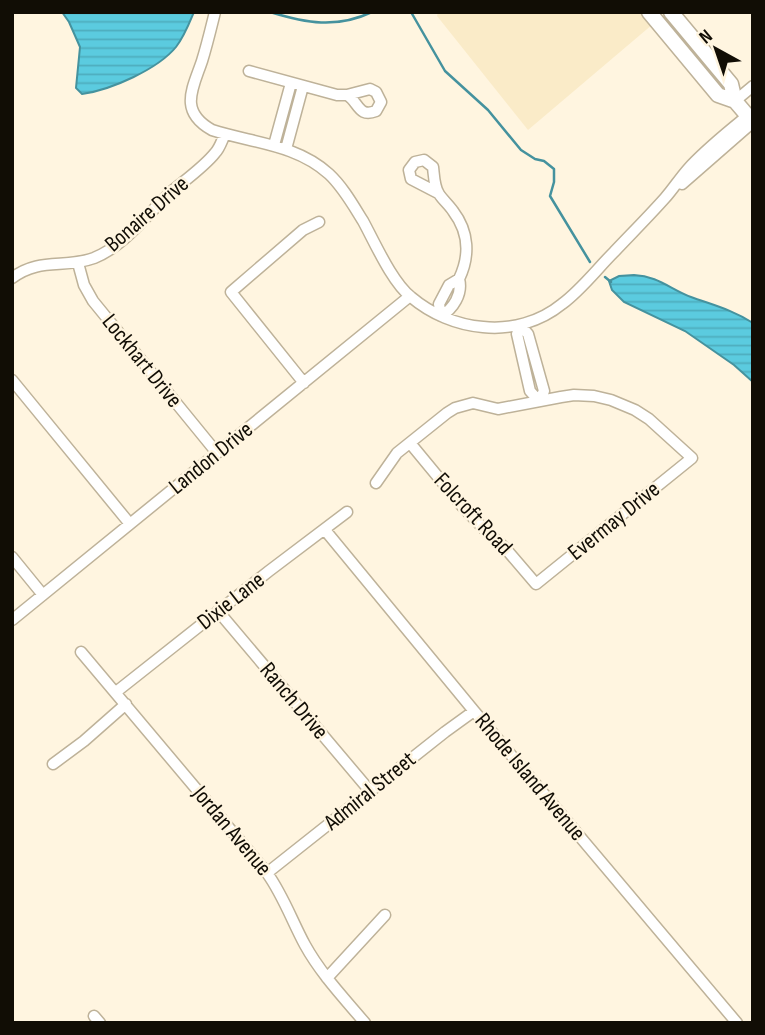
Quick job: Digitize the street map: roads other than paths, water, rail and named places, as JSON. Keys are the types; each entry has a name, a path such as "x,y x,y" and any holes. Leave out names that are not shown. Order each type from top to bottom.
{"main road":[{"path":"649,12 718,95 735,101"},
{"path":"671,12 731,84 735,101 751,120"}],"street":[{"path":"215,12 191,93 194,113 206,127 274,145 313,162 334,180 352,202 387,265 410,296 441,316 461,324 491,328 520,325 539,318 565,302 667,196 751,120"},
{"path":"249,71 347,95"},
{"path":"274,145 292,83"},
{"path":"286,149 303,86"},
{"path":"735,101 753,86"},
{"name":"Bonaire Drive","path":"12,278 25,269 41,264 78,263 110,250 215,153 225,134"},
{"path":"438,193 456,215 465,233 466,256 459,279 449,285 439,304 441,316"},
{"path":"304,383 230,292 303,230 319,222"},
{"name":"Lockhart Drive","path":"78,263 84,285 93,302 217,453"},
{"path":"441,316 450,310 456,301 461,286 459,279"},
{"path":"444,295 456,301"},
{"name":"Landon Drive","path":"12,620 410,296"},
{"path":"376,483 397,453 447,413 473,403 498,409 538,401 544,391 539,374 517,334 520,325"},
{"path":"529,360 527,375 530,391 538,401"},
{"path":"527,375 539,374"},
{"path":"12,380 130,524"},
{"name":"Evermay Drive","path":"536,584 692,458 649,419 624,404 584,395 538,401"},
{"name":"Folcroft Road","path":"410,443 461,506 506,549 536,584"},
{"name":"Dixie Lane","path":"116,692 347,512"},
{"name":"Rhode Island Avenue","path":"325,530 737,1023"},
{"path":"12,557 43,595"},
{"name":"Ranch Drive","path":"219,611 370,791"},
{"name":"Jordan Avenue","path":"81,652 267,873 276,885 306,947 327,978 365,1023"},
{"path":"53,764 126,704"},
{"name":"Admiral Street","path":"267,873 474,711"},
{"path":"327,978 385,915"}],"water":[{"path":"62,12 194,12 179,43 158,63 120,83 82,94 76,88 80,47"},
{"path":"634,275 657,280 753,323 753,382 734,365 685,331 624,302 612,290 609,281 619,276"}],"waterway":[{"path":"270,12 321,22 346,21 372,12"},
{"path":"411,12 445,71 488,110 521,150 554,169 550,196 590,262"},
{"path":"605,277 611,282"}]}
